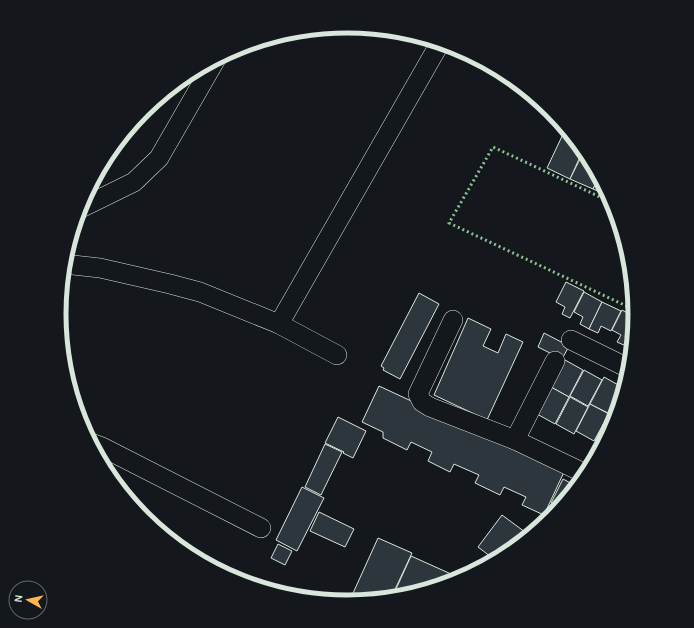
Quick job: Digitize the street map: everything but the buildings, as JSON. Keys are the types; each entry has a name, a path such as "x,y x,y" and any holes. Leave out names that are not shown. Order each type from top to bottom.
{"street":[{"path":"279,324 437,48"},
{"path":"88,205 134,182 159,158 210,69"},
{"path":"70,265 100,268 200,292 279,324 337,355"},
{"path":"454,320 418,394 422,402 430,407 515,440 580,471"},
{"path":"572,340 624,366"},
{"path":"515,440 555,361"},
{"path":"100,446 261,528"}],"hedge":[{"path":"603,198 493,147 449,223 628,307"}]}
